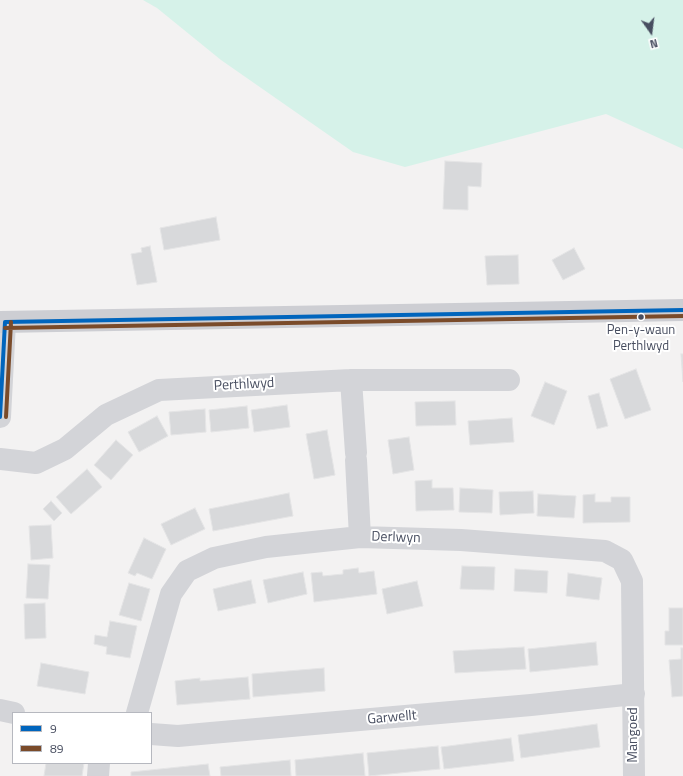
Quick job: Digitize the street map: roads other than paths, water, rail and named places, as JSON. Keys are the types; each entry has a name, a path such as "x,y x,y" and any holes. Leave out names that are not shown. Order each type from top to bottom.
{"main road":[{"path":"2,322 683,310"}],"street":[{"path":"0,417 2,322"},
{"path":"351,380 360,537"},
{"name":"Perthlwyd","path":"0,459 36,463 65,449 106,415 159,390 351,380 509,380"},
{"name":"Derlwyn","path":"137,712 171,594 187,571 214,558 266,547 360,537 461,540 606,551 622,560 632,580 634,694"},
{"name":"Garwellt","path":"152,734 178,736 219,733 524,706 634,694"},
{"name":"Mangoed","path":"634,694 634,776"},
{"path":"0,710 12,713"},
{"path":"98,764 98,776"}],"place":[{"name":"Pen-y-waun Perthlwyd","path":"641,317"}]}
